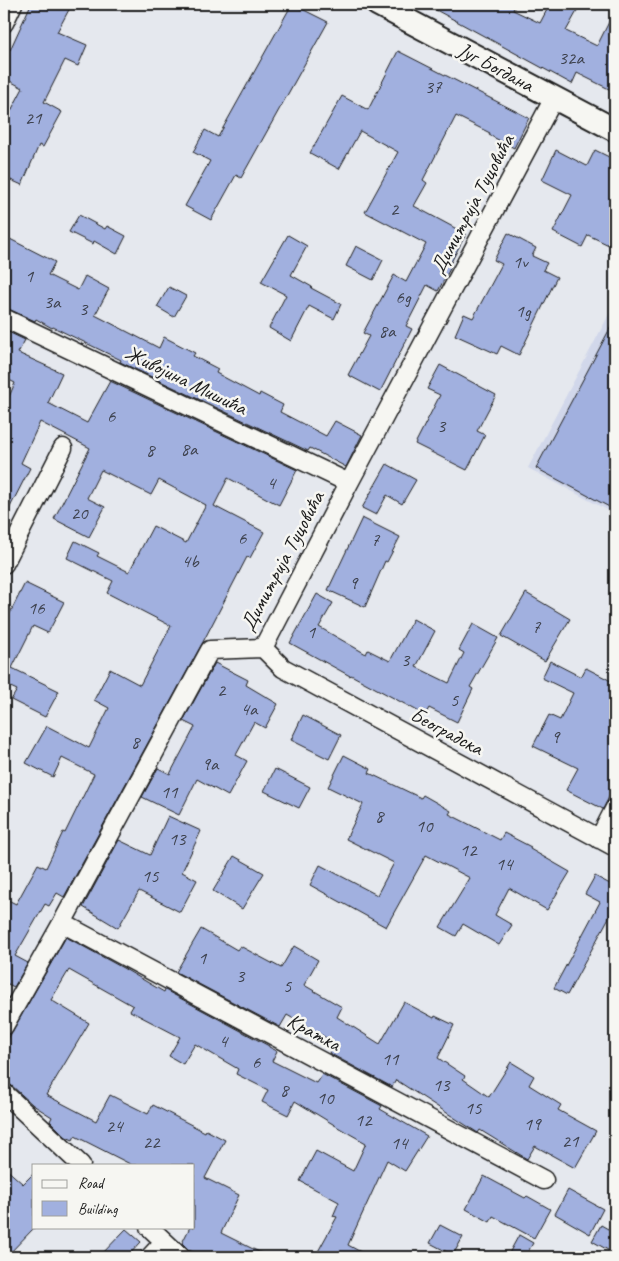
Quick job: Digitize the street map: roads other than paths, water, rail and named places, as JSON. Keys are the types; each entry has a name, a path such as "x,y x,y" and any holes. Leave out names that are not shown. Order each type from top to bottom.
{"street":[{"path":"4,23 13,4"},
{"name":"Југ Богдана","path":"377,4 615,130"},
{"name":"Димитрија Туцовића","path":"4,1026 62,924 210,650 263,648 554,98"},
{"name":"Живојина Мишића","path":"4,318 349,483"},
{"path":"4,564 63,448"},
{"name":"Београдска","path":"263,648 283,668 615,847"},
{"path":"599,838 615,808"},
{"name":"Кратка","path":"62,924 544,1180"},
{"path":"4,1093 80,1164"},
{"path":"150,1228 181,1257"},
{"path":"150,1257 164,1242"}]}
